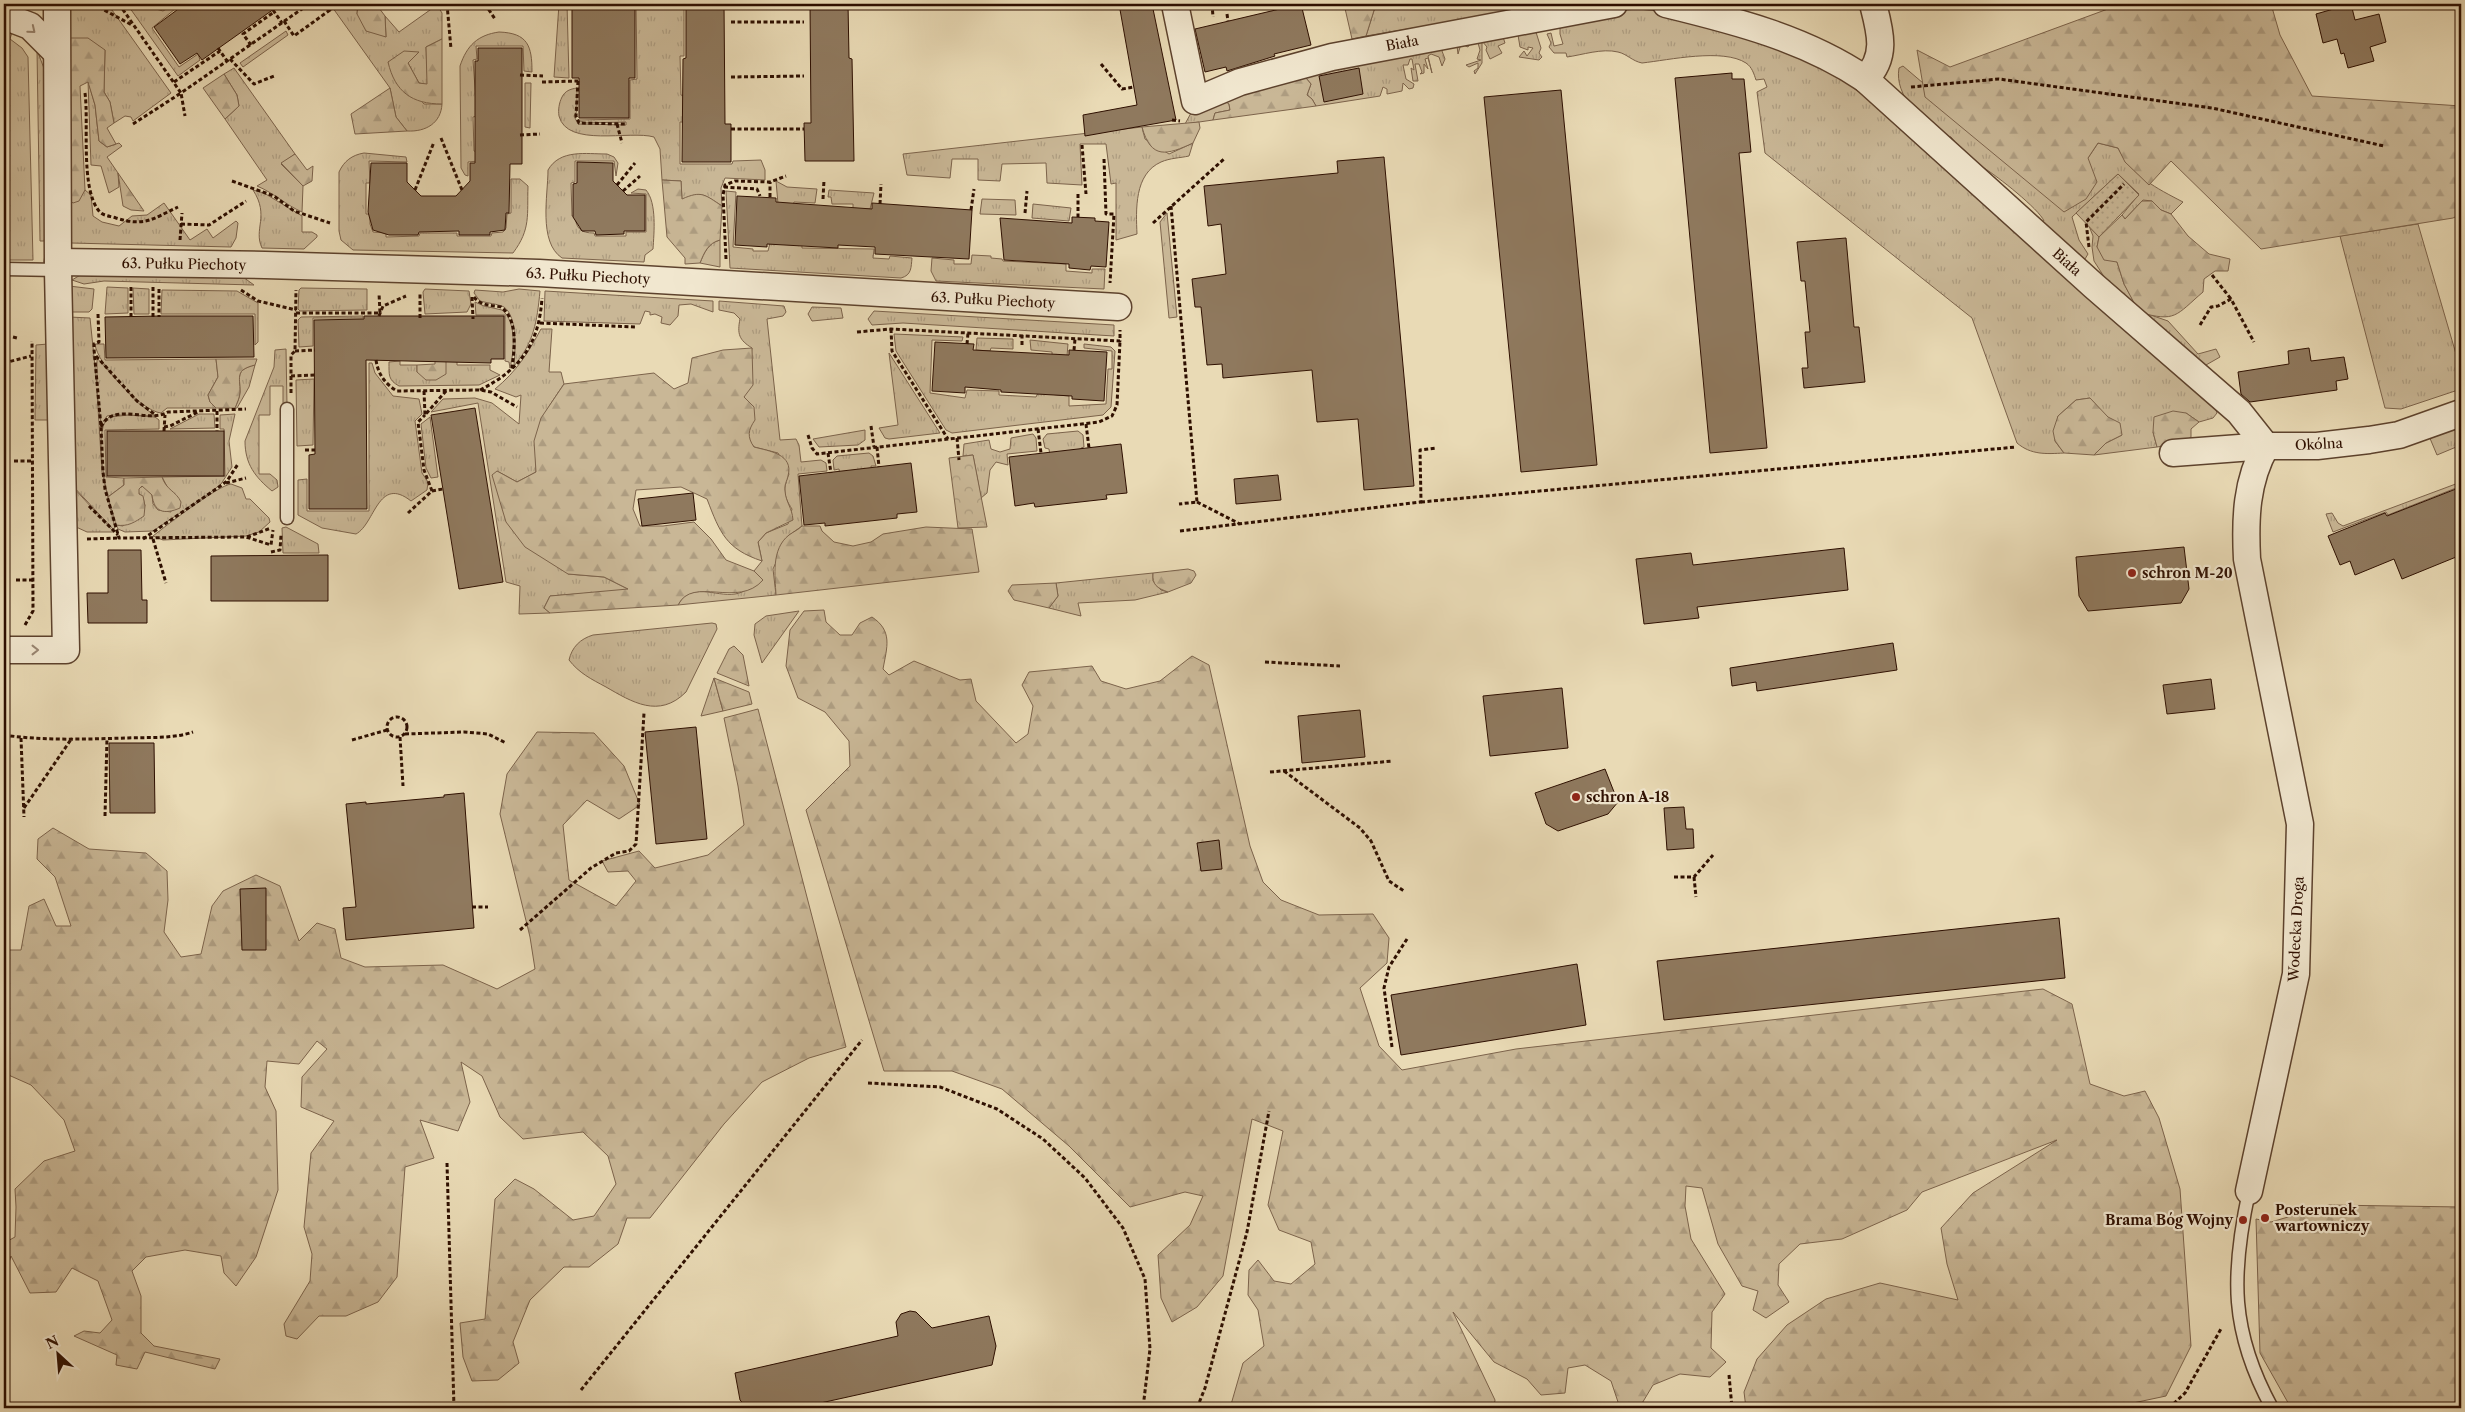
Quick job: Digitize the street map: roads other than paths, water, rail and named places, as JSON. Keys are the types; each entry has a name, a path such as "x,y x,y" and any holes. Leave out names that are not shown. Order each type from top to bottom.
{"street":[{"path":"4,650 66,650 58,266 57,4"},
{"name":"Biała","path":"1175,4 1195,100 1240,82 1332,57 1614,4"},
{"name":"Biała","path":"1666,4 1727,18 1809,47 1843,64 1872,85 2094,286 2239,412 2266,446"},
{"path":"1872,85 1881,47 1880,30 1873,4"},
{"path":"4,16 30,26 56,52"},
{"name":"63. Pułku Piechoty","path":"58,266 265,265 539,273 1113,307"},
{"name":"Okólna","path":"2173,454 2266,446 2317,446 2369,440 2399,435 2461,413"},
{"name":"Wodecka Droga","path":"2249,1192 2296,974 2300,824 2247,559 2245,531 2248,502 2259,459 2266,446"}],"lane":[{"path":"4,269 58,266"},
{"path":"287,409 287,518"},
{"name":"Wodecka Droga","path":"2249,1192 2236,1271 2236,1297 2241,1326 2255,1378 2272,1408"}],"place":[{"name":"schron M-20","path":"2132,573"},
{"name":"schron A-18","path":"1576,797"},
{"name":"Posterunek wartowniczy","path":"2265,1218"},
{"name":"Brama Bóg Wojny","path":"2243,1220"}]}
